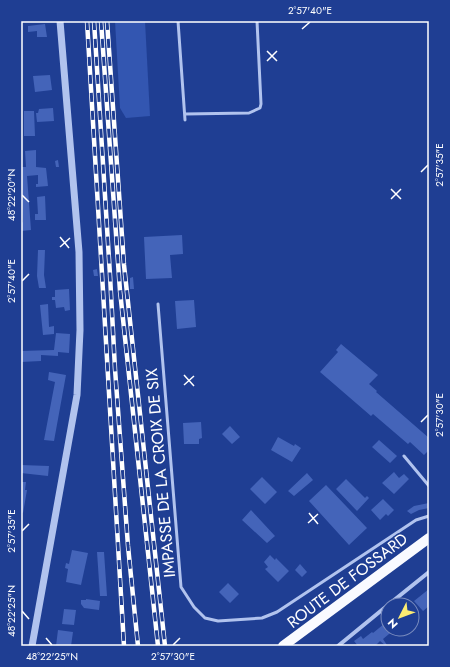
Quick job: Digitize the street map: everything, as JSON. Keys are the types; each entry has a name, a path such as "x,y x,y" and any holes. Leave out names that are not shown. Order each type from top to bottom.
{"main road":[{"name":"ROUTE DE FOSSARD","path":"283,646 429,538"}],"street":[{"path":"32,646 77,395 80,330 79,252 60,21"},
{"path":"398,597 429,572"},
{"path":"338,646 380,612"}],"lane":[{"path":"178,21 185,120"},
{"path":"185,114 249,113 260,108 261,96 257,21"},
{"name":"IMPASSE DE LA CROIX DE SIX","path":"158,304 181,587 194,607 205,618 218,621 262,618 277,612 416,520 429,516"},
{"path":"404,456 429,486"}],"shaded area":[{"path":"115,21 145,21 150,116 126,118 120,108"}],"building":[{"path":"45,24 47,37 37,37 37,31 28,32 28,26"},
{"path":"50,75 52,90 35,92 33,76"},
{"path":"53,108 54,121 37,122 36,113 38,113 39,109"},
{"path":"24,111 34,111 35,136 24,136"},
{"path":"36,150 36,167 46,168 48,186 36,187 36,184 38,184 38,175 27,176 31,230 21,231 21,223 23,222 21,167 26,167 25,151"},
{"path":"58,160 59,167 56,167 55,161"},
{"path":"45,196 46,220 35,220 35,214 38,214 37,197"},
{"path":"182,235 183,254 170,255 172,278 146,279 144,237"},
{"path":"38,250 45,250 44,275 46,288 39,288 37,276"},
{"path":"97,269 98,276 94,276 93,270"},
{"path":"133,277 134,289 130,289 130,278"},
{"path":"69,289 70,310 65,311 64,307 56,308 55,300 52,300 52,297 55,297 55,290"},
{"path":"194,300 196,327 177,329 175,301"},
{"path":"48,304 49,327 54,326 54,334 43,335 40,305"},
{"path":"56,333 70,334 69,353 58,352 58,356 41,355 41,361 21,362 21,351 54,350"},
{"path":"341,344 378,375 369,384 377,391 376,392 429,438 429,453 428,451 424,455 410,442 408,444 373,414 371,416 320,372 338,352 336,350"},
{"path":"49,372 66,375 54,441 44,440 55,382 48,380"},
{"path":"201,422 202,438 199,439 199,444 184,444 183,423"},
{"path":"230,426 240,437 232,444 222,434"},
{"path":"278,437 294,446 295,444 301,448 292,462 271,450"},
{"path":"379,440 397,456 390,463 372,447"},
{"path":"21,465 49,466 48,476 21,473"},
{"path":"394,472 399,478 404,474 409,479 394,494 382,483"},
{"path":"307,473 313,480 294,496 288,491"},
{"path":"262,477 277,492 265,504 250,489"},
{"path":"346,479 365,498 367,496 369,498 357,511 336,489"},
{"path":"21,482 26,482 25,490 27,490 23,513 21,512"},
{"path":"326,485 367,528 349,545 309,501"},
{"path":"383,499 394,510 388,516 386,514 380,520 371,510"},
{"path":"429,503 429,508 419,510 411,514 407,511 414,506"},
{"path":"251,510 275,536 267,543 242,520"},
{"path":"72,550 88,553 81,585 66,582 68,569 65,568 66,563 69,564"},
{"path":"97,552 104,552 107,596 100,596"},
{"path":"270,555 275,560 276,558 289,571 278,582 265,569 268,567 264,562"},
{"path":"300,564 307,572 302,577 295,570"},
{"path":"228,583 239,594 230,603 219,592"},
{"path":"429,589 429,606 423,611 420,608 419,597"},
{"path":"86,599 100,601 99,610 84,608 81,604 81,600"},
{"path":"64,609 76,610 74,625 62,624"},
{"path":"380,627 380,637 385,637 383,639 387,645 386,646 380,641 375,646 358,646 354,641 361,636 363,639 372,632 373,633"},
{"path":"58,630 73,632 71,646 56,646"}],"railway":[{"path":"87,21 124,646"},
{"path":"94,21 115,369 128,546 138,646"},
{"path":"101,21 120,291 158,646"},
{"path":"107,21 124,265 165,646"}]}
